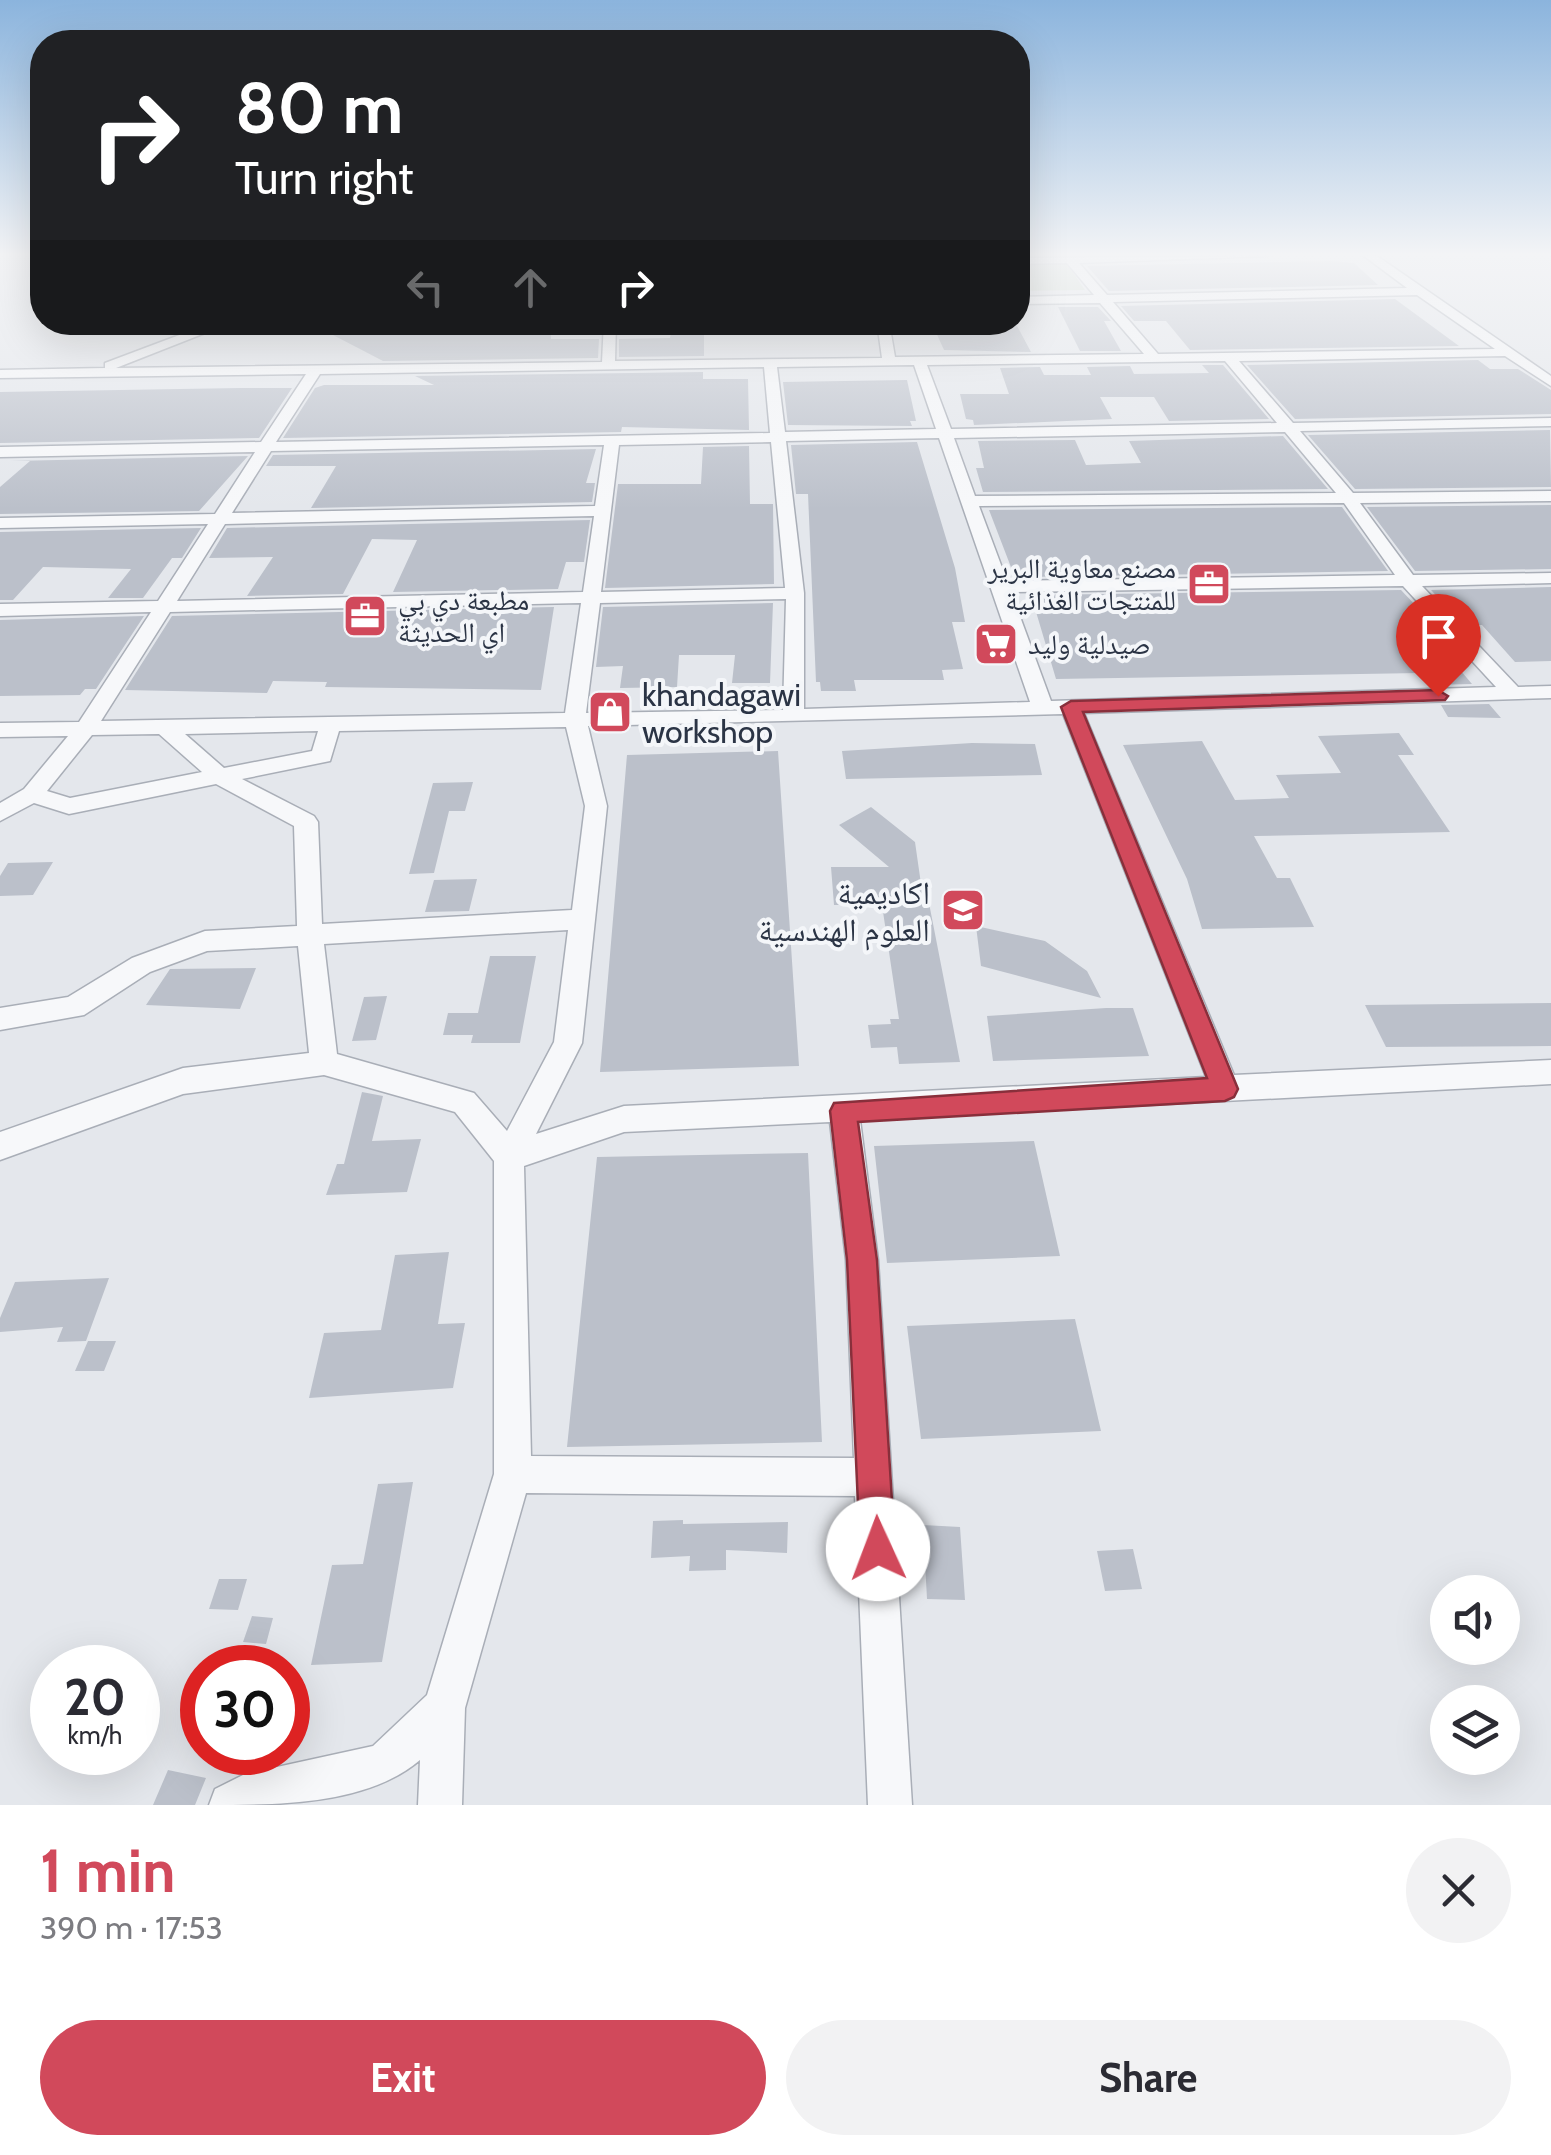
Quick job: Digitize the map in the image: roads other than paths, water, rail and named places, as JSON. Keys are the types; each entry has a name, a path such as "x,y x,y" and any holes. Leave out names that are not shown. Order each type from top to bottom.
{"street":[{"path":"93,372 178,340"},
{"path":"608,366 609,340"},
{"path":"886,340 889,361"},
{"path":"1139,340 1154,358"},
{"path":"1486,340 1551,382"},
{"path":"0,374 1504,353"},
{"path":"1229,356 1346,494 1408,581 1512,694"},
{"path":"918,361 1043,708"},
{"path":"770,363 795,592 793,716"},
{"path":"0,812 32,794 86,728 315,370"},
{"path":"0,452 1551,422"},
{"path":"440,1805 444,1708 513,1474 508,1157 568,1043 584,919 596,806 574,718 612,441"},
{"path":"968,501 1346,494 1551,496"},
{"path":"0,524 600,511"},
{"path":"999,586 1551,578"},
{"path":"0,610 795,592"},
{"path":"0,730 793,716 1551,692"},
{"path":"1071,707 1225,1089"},
{"path":"32,794 69,806 322,756 330,724"},
{"path":"164,727 222,778 306,822 310,932 324,1064"},
{"path":"0,1020 74,1007 142,964 205,941 584,919"},
{"path":"0,1146 184,1081 324,1064 464,1102 508,1157"},
{"path":"508,1157 624,1119 844,1111 1551,1072"},
{"path":"844,1111 862,1260 890,1805"},
{"path":"513,1474 875,1476"},
{"path":"231,1805 244,1796 384,1764 444,1708"}],"place":[{"name":"مصنع معاوية البرير للمنتجات الغذائية","path":"1209,584"},
{"name":"مطبعة دي بي اي الحديثة","path":"365,616"},
{"name":"صيدلية وليد","path":"996,644"},
{"name":"khandagawi workshop","path":"610,712"},
{"name":"اكاديمية العلوم الهندسية","path":"963,910"}]}
